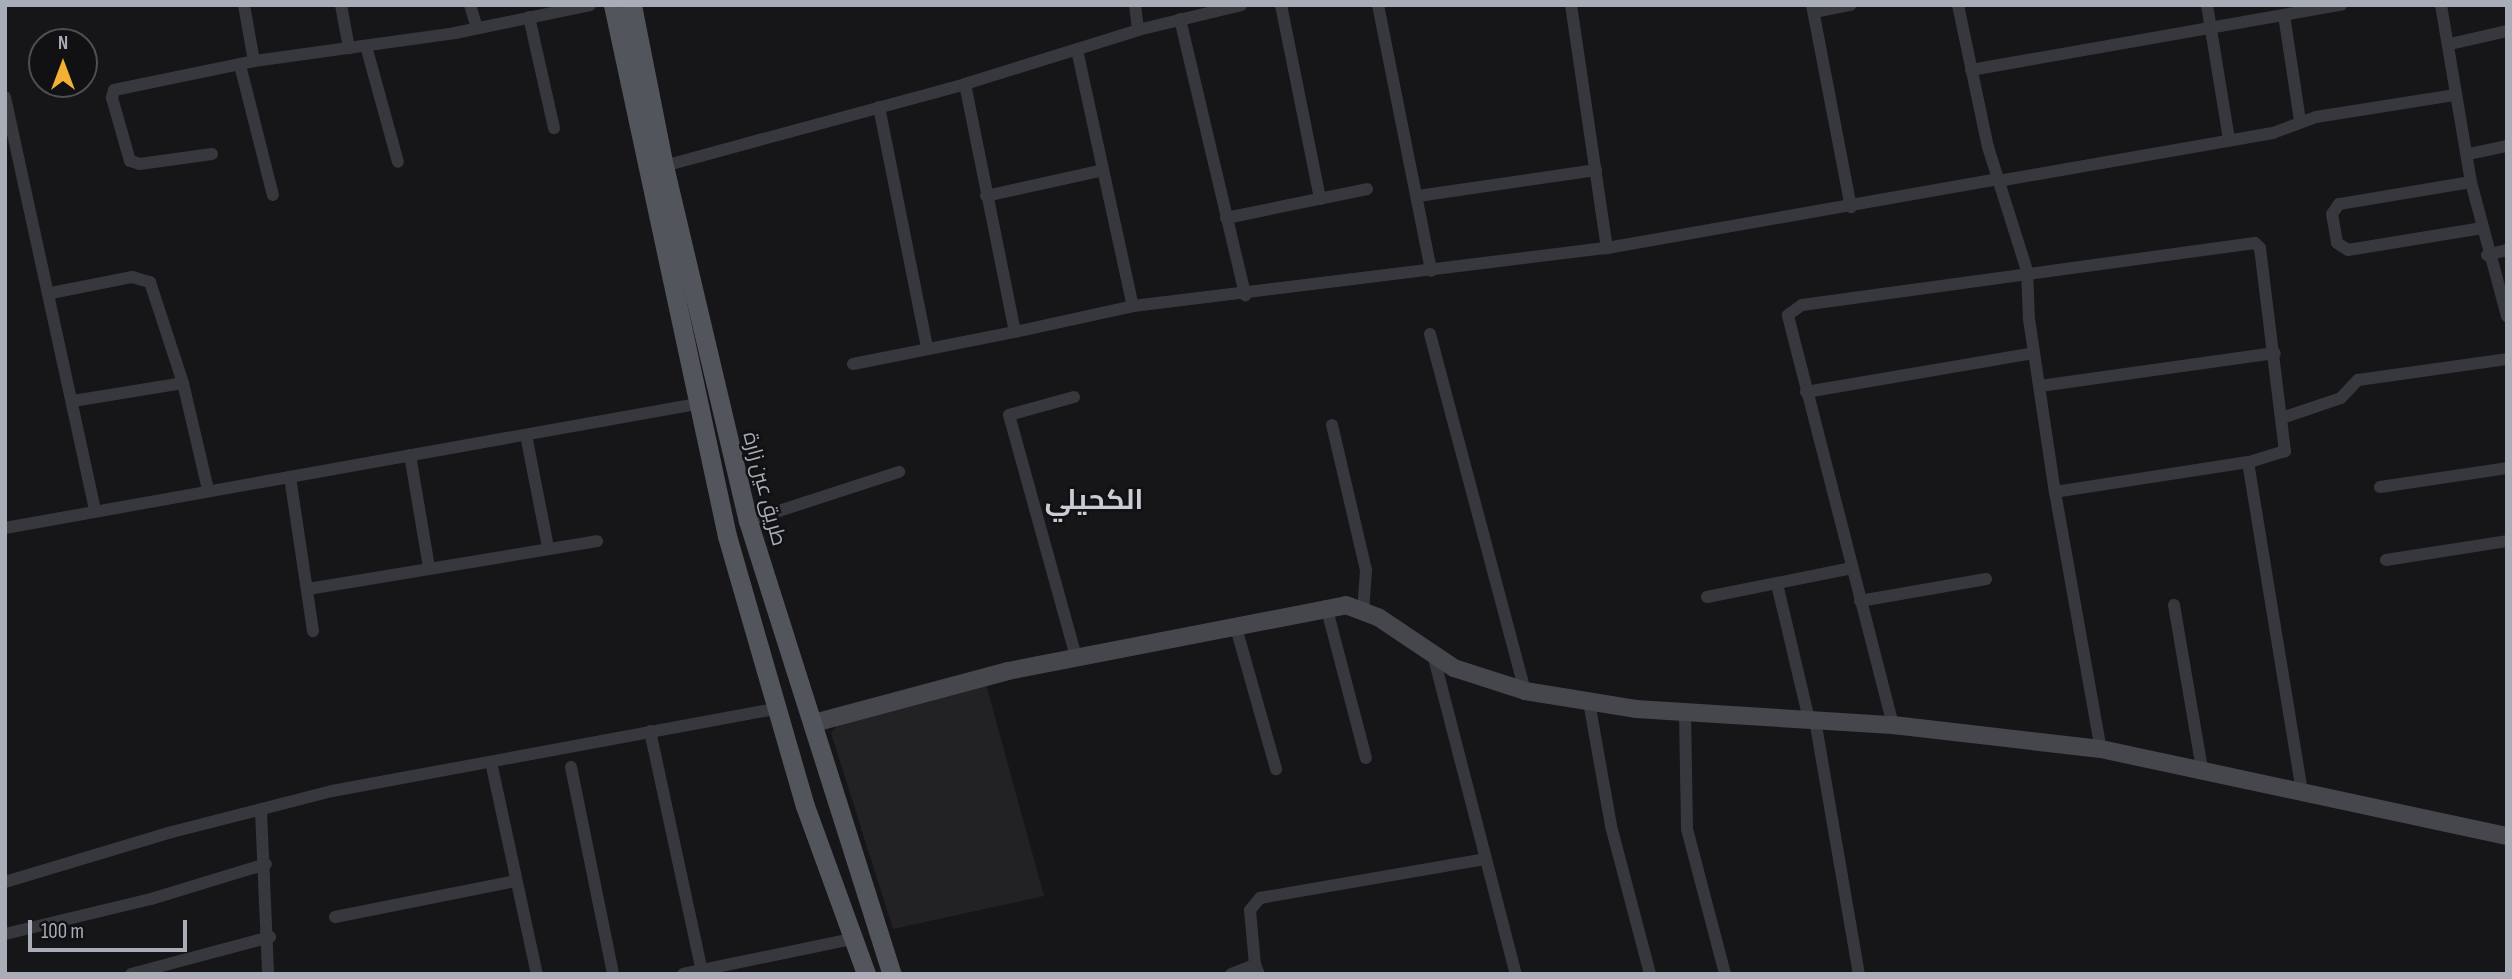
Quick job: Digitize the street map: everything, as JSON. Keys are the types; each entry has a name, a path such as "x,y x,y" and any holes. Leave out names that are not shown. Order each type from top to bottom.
{"main road":[{"path":"613,5 696,404 758,648 805,806 866,974"},
{"name":"طريق عين زارة","path":"632,5 664,166 748,521 892,974"},
{"path":"758,648 785,637"},
{"path":"805,806 837,797"}],"street":[{"path":"244,5 254,61"},
{"path":"341,5 349,48"},
{"path":"470,5 477,29"},
{"path":"212,154 140,164 130,161 112,94 127,85 254,61 477,29 590,5"},
{"path":"1135,5 1139,30"},
{"path":"664,166 965,83 1139,30 1239,5"},
{"path":"1281,5 1320,199"},
{"path":"1378,5 1431,271"},
{"path":"1571,5 1607,248"},
{"path":"1850,5 1813,8 1851,207"},
{"path":"1958,5 1998,180 2028,271 2034,353 2055,492 2101,749"},
{"path":"2207,5 2229,140"},
{"path":"1971,70 2211,28 2288,11 2341,5"},
{"path":"2441,5 2450,44 2455,95 2469,154 2487,255 2507,316"},
{"path":"2288,11 2300,121"},
{"path":"529,18 554,128"},
{"path":"1180,19 1245,295"},
{"path":"2450,44 2507,31"},
{"path":"366,46 398,162"},
{"path":"1077,50 1133,306"},
{"path":"240,65 273,195"},
{"path":"965,83 1015,332"},
{"path":"853,364 1133,306 1245,295 1607,248 2229,140 2273,132 2300,121 2455,95"},
{"path":"5,97 51,293 95,511"},
{"path":"879,107 928,348"},
{"path":"2469,154 2507,146"},
{"path":"5,166 20,163"},
{"path":"986,197 1103,170"},
{"path":"1418,197 1595,170"},
{"path":"2472,182 2339,204 2332,214 2337,243 2348,250 2482,228"},
{"path":"1226,218 1367,189"},
{"path":"1893,725 1787,324 1793,308 2028,271 2255,243 2260,248 2286,451 2248,462 2055,492"},
{"path":"2487,255 2507,250"},
{"path":"51,293 143,277 156,296 183,383 208,490"},
{"path":"1430,334 1525,691"},
{"path":"1806,392 2034,353"},
{"path":"2040,386 2275,353"},
{"path":"2282,418 2341,398 2358,380 2507,359"},
{"path":"73,401 183,383"},
{"path":"1074,397 1009,415 1076,656"},
{"path":"5,528 696,404"},
{"path":"1332,425 1366,570 1363,608"},
{"path":"526,435 548,547"},
{"path":"410,455 429,567"},
{"path":"2248,462 2302,791"},
{"path":"2380,487 2507,468"},
{"path":"748,521 899,472"},
{"path":"290,477 313,631"},
{"path":"307,589 597,541"},
{"path":"2386,560 2507,541"},
{"path":"1707,597 1852,568"},
{"path":"1860,601 1986,579"},
{"path":"1777,584 1812,720 1859,974"},
{"path":"2174,605 2202,769"},
{"path":"814,723 1076,656 1326,606 1363,608 1434,658 1489,681 1525,691 1589,702 1685,713 1893,725 2101,749 2507,836"},
{"path":"1326,606 1366,758"},
{"path":"1235,624 1276,769"},
{"path":"1434,658 1516,974"},
{"path":"1589,702 1611,826 1650,974"},
{"path":"5,882 332,791 775,709"},
{"path":"1685,713 1688,829 1725,974"},
{"path":"650,731 702,971"},
{"path":"491,762 537,974"},
{"path":"571,767 613,974"},
{"path":"261,811 270,937 268,974"},
{"path":"1231,974 1257,969 1250,910 1260,898 1485,859"},
{"path":"5,934 151,899 266,864"},
{"path":"335,917 515,881"},
{"path":"131,974 270,937"},
{"path":"683,974 852,939"}],"shaded area":[{"path":"986,684 1044,896 893,929 831,733 839,723"}],"district":[{"name":"الكحيلي","path":"1094,501"}]}
